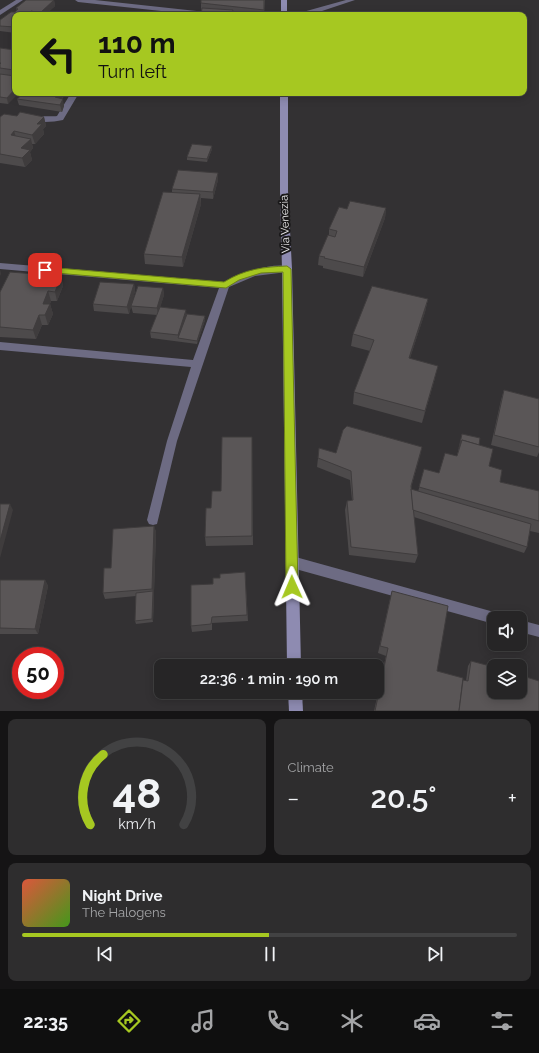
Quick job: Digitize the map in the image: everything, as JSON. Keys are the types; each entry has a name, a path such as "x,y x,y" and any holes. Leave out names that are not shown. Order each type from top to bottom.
{"main road":[{"path":"284,0 284,12"},
{"name":"Via Venezia","path":"284,96 284,191 287,269 294,659"},
{"path":"295,699 296,711"}],"street":[{"path":"0,12 20,0"},
{"path":"78,0 122,7 180,12"},
{"path":"313,12 352,0"},
{"path":"23,117 46,120 60,118 73,96"},
{"path":"0,266 226,285"},
{"path":"153,520 172,441 197,364 226,285 236,278 260,270 287,269"},
{"path":"0,346 197,364"},
{"path":"292,562 487,616"},
{"path":"527,628 539,631"}],"building":[{"path":"26,0 54,0 41,12 15,12 18,9 16,8"},
{"path":"201,0 264,0 264,10 201,3"},
{"path":"202,8 233,10 232,12 201,12"},
{"path":"11,12 12,27 0,26 0,20"},
{"path":"0,48 12,50 12,70 0,68"},
{"path":"0,74 12,76 12,92 7,98 0,97"},
{"path":"20,96 56,96 55,97 63,99 60,105 17,99"},
{"path":"20,112 44,117 37,124 42,124 32,135 14,131 11,135 31,139 21,148 30,150 22,158 0,154 0,117 4,114 17,116"},
{"path":"192,144 212,146 207,159 187,157"},
{"path":"178,170 218,173 213,192 172,189"},
{"path":"163,192 200,194 182,257 144,254"},
{"path":"350,201 386,208 364,267 319,256 328,235 335,237 337,231 329,229 339,207 347,209"},
{"path":"10,272 61,276 55,292 48,291 43,304 50,304 45,315 39,315 33,330 0,327 0,292"},
{"path":"100,282 134,284 127,307 93,304"},
{"path":"138,286 163,288 157,308 131,306"},
{"path":"372,286 428,299 409,358 438,366 425,411 354,392 374,340 353,334"},
{"path":"160,307 186,310 178,335 150,332"},
{"path":"187,314 205,316 197,341 178,338"},
{"path":"504,390 539,399 539,447 494,435"},
{"path":"347,426 422,447 411,486 418,555 351,547 347,501 353,500 351,471 318,458 319,448 336,453 343,430"},
{"path":"462,434 480,438 479,445 462,440 459,448"},
{"path":"222,437 252,437 252,536 205,537 206,508 211,508 212,491 221,491"},
{"path":"462,440 493,449 489,466 502,470 500,482 539,491 539,521 419,487 424,469 439,473 445,453 457,456"},
{"path":"411,489 531,524 527,547 413,510"},
{"path":"0,504 10,504 0,541"},
{"path":"154,526 152,589 103,593 104,568 111,568 113,529"},
{"path":"245,572 247,615 212,617 211,624 191,626 191,585 213,584 213,578 220,578 220,574"},
{"path":"0,580 45,580 35,629 0,628"},
{"path":"153,591 152,619 135,621 136,593"},
{"path":"392,591 448,606 437,671 463,678 459,711 375,711 377,699 384,699 384,667 388,648 380,646"},
{"path":"471,661 487,665 487,699 527,699 527,677 539,681 539,711 459,711 463,680 468,681"}],"route":[{"path":"45,270 226,285 236,278 260,270 287,269 292,587"}]}
